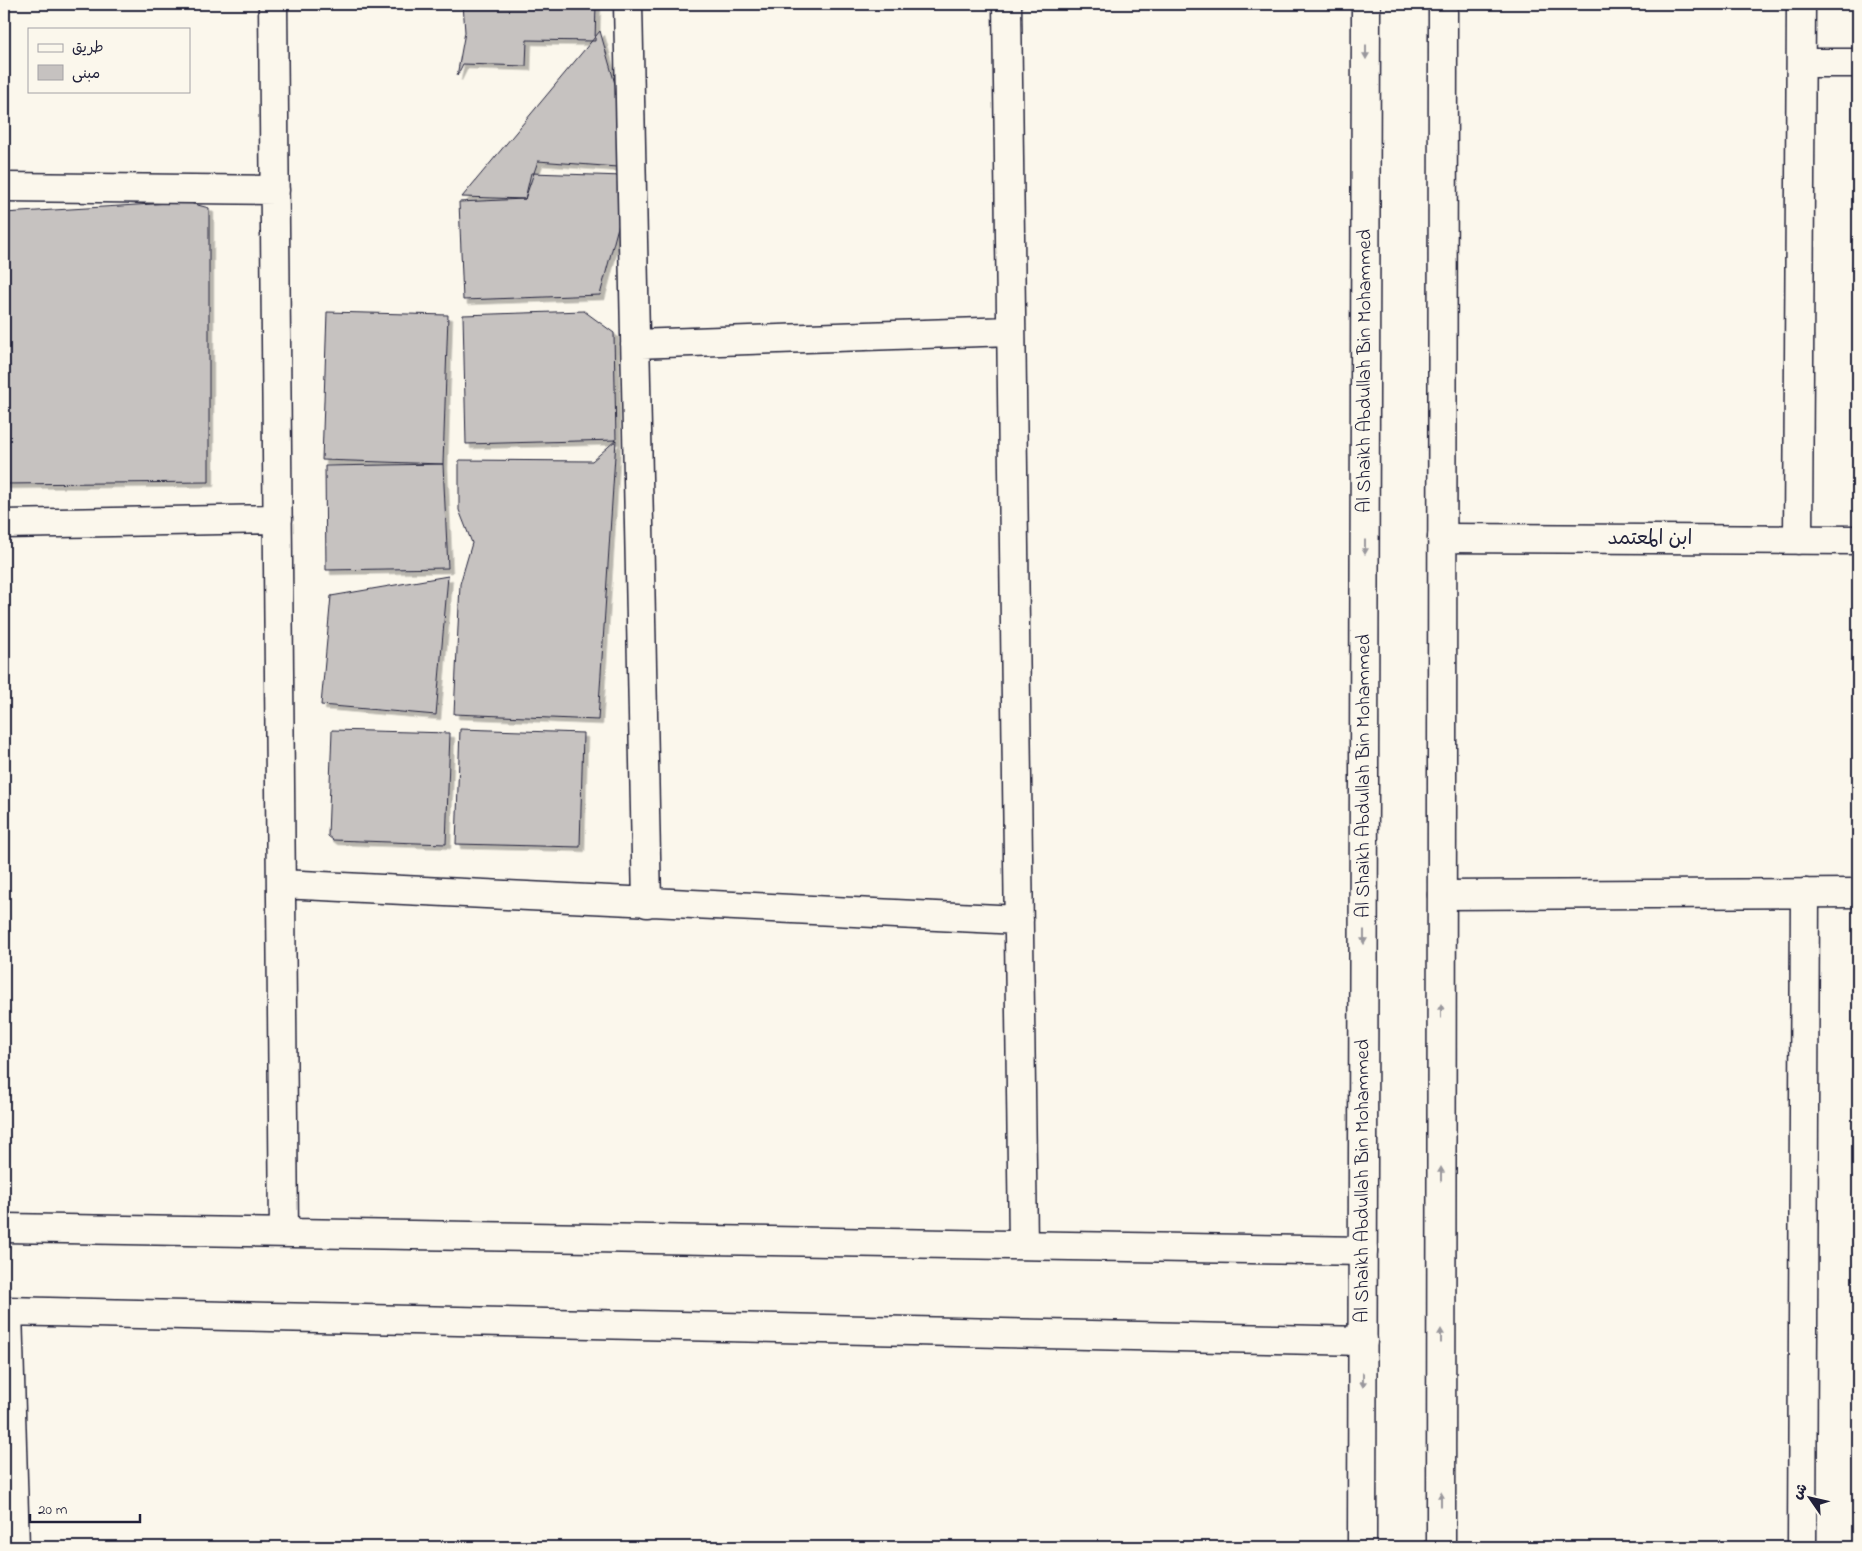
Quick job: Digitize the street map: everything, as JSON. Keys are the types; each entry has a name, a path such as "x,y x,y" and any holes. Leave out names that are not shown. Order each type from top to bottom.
{"street":[{"path":"274,4 284,1232"},
{"path":"628,4 647,903"},
{"path":"1007,4 1023,1245"},
{"name":"Al Shaikh Abdullah Bin Mohammed","path":"1362,1547 1366,4"},
{"path":"1441,1547 1443,4"},
{"path":"1798,540 1801,4"},
{"path":"1801,63 1858,63"},
{"path":"4,187 275,190"},
{"path":"635,344 1012,331"},
{"path":"4,524 278,519"},
{"name":"ابن المعتمد","path":"1442,538 1858,540"},
{"path":"281,884 1019,920"},
{"path":"1802,1547 1806,893"},
{"path":"1442,895 1858,893"},
{"path":"4,1228 1363,1251"},
{"path":"15,1547 6,1311 1363,1341"}],"building":[{"path":"463,4 596,4 595,41 527,40 526,66 463,64 457,76 465,32"},
{"path":"600,31 619,98 617,167 538,161 525,199 462,197"},
{"path":"531,173 624,176 623,208 600,295 463,300 459,202 525,199"},
{"path":"186,202 209,208 209,482 4,484 4,213"},
{"path":"584,311 614,333 616,440 466,444 463,315"},
{"path":"327,312 448,315 443,464 322,460"},
{"path":"616,440 598,720 454,714 460,584 472,543 459,510 459,460 592,461"},
{"path":"443,464 448,568 326,570 325,466"},
{"path":"448,576 436,715 321,705 331,596"},
{"path":"460,729 583,733 580,847 456,844"},
{"path":"332,730 450,733 446,844 333,840 328,836"}]}
